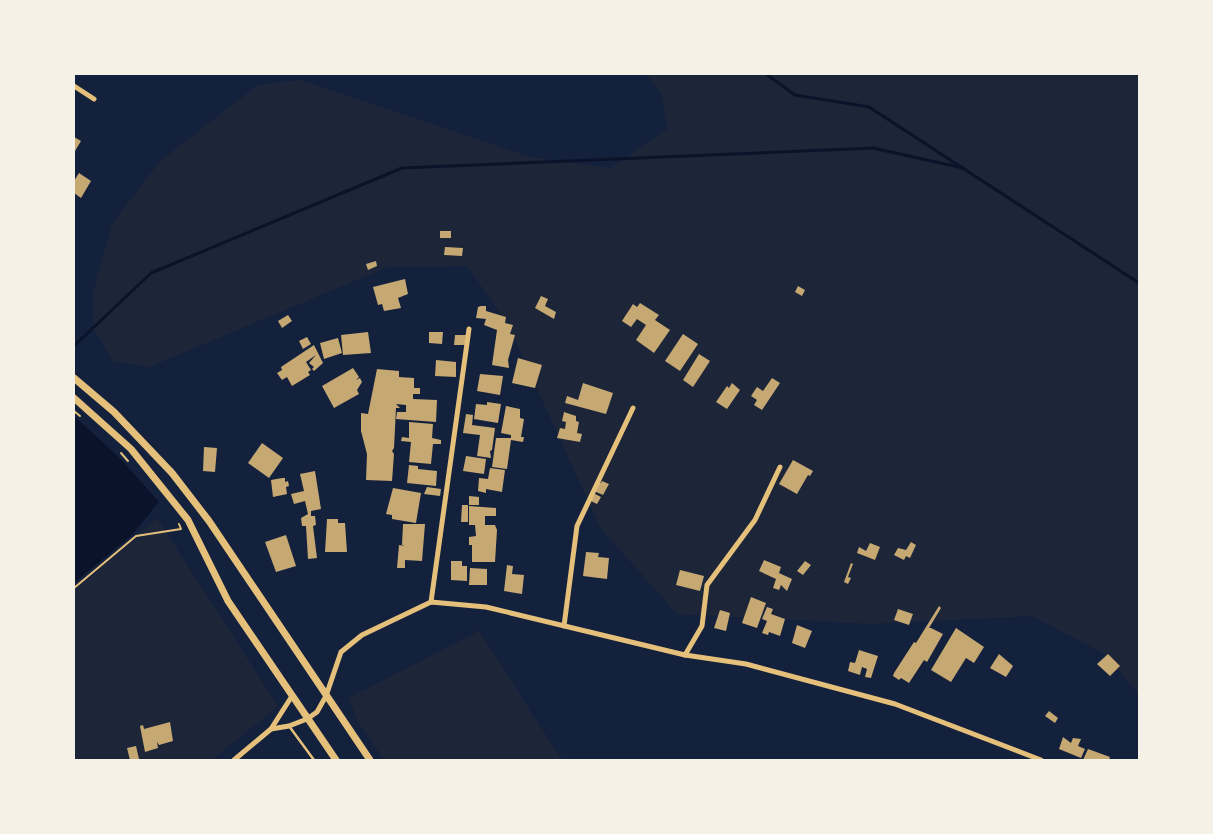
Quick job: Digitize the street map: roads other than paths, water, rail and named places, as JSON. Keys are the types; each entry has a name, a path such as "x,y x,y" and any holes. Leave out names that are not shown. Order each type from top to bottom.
{"street":[{"path":"74,86 94,99"},
{"path":"431,602 469,329"},
{"path":"74,378 114,412 172,473 209,521 370,760"},
{"path":"74,398 131,449 188,520 228,601 336,760"},
{"path":"564,626 578,526 633,408"},
{"path":"684,655 702,626 707,585 755,520 780,467"},
{"path":"271,729 289,726 308,719 317,712 326,696 341,652 362,635 431,602 486,607 684,655 746,664 873,698 1041,760"},
{"path":"234,760 271,729 292,696"}],"lane":[{"path":"289,726 314,760"}],"waterway":[{"path":"766,74 795,95 869,107 1139,283"},
{"path":"74,346 151,273 402,168 873,148 963,168"}]}
